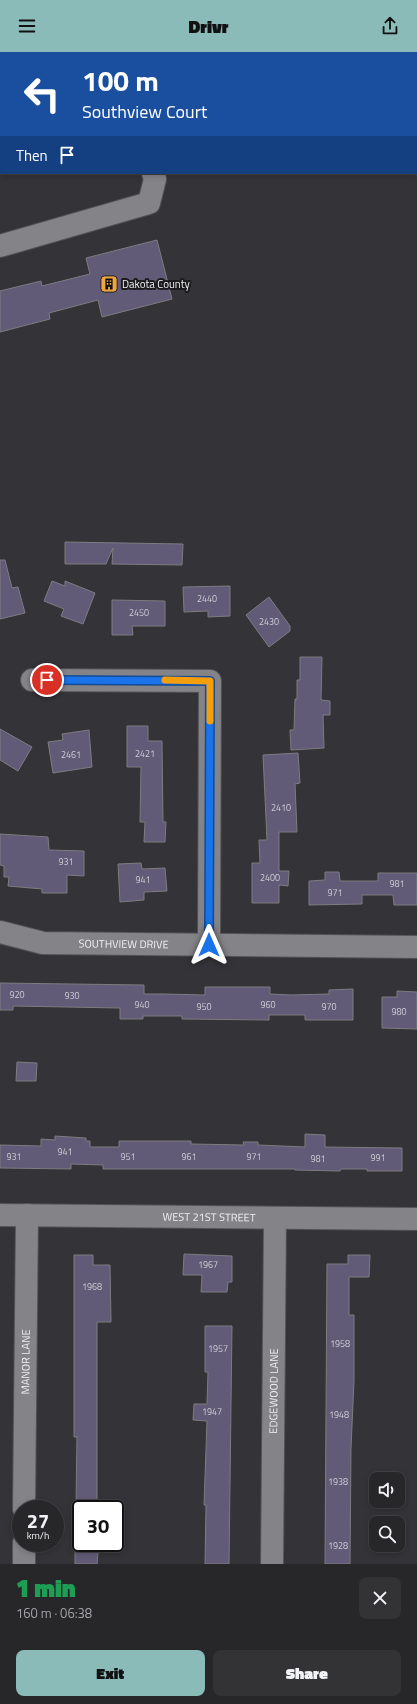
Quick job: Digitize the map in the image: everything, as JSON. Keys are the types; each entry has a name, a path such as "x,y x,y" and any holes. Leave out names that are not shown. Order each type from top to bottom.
{"street":[{"path":"0,246 149,202 155,179 153,174"},
{"path":"32,680 210,681 209,945"},
{"name":"SOUTHVIEW DRIVE","path":"0,932 43,942 417,947"},
{"name":"WEST 21ST STREET","path":"0,1215 417,1219"},
{"name":"MANOR LANE","path":"24,1500 27,1215"},
{"name":"EDGEWOOD LANE","path":"272,1564 275,1218"},
{"path":"24,1552 24,1564"}],"building":[{"name":"Dakota County","path":"157,240 172,299 102,317 98,300 49,313 50,319 0,332 0,291 41,281 42,286 90,274 86,258"},
{"path":"65,542 183,544 182,565 112,564 113,548 106,564 65,564"},
{"path":"0,560 5,560 12,588 18,587 25,613 0,619"},
{"path":"52,581 65,586 65,581 95,593 83,624 61,616 64,609 44,601"},
{"path":"230,586 230,616 208,617 208,611 184,612 183,587"},
{"path":"269,597 290,626 290,631 269,647 246,615"},
{"path":"112,600 165,601 165,626 132,626 133,635 112,635"},
{"path":"300,657 322,657 321,700 330,701 330,715 323,715 324,748 291,750 290,730 294,730 297,680 300,680"},
{"path":"127,726 148,726 148,741 162,741 163,822 166,822 165,842 144,842 145,822 140,822 141,767 127,767"},
{"path":"0,729 32,747 18,771 0,760"},
{"path":"89,730 92,767 53,773 48,742 63,740 62,734"},
{"path":"298,753 300,783 295,784 297,832 279,832 279,871 289,871 288,886 279,885 279,903 252,903 252,863 260,863 259,840 267,840 263,755"},
{"path":"0,834 48,837 49,850 84,851 84,876 67,875 67,893 42,893 42,889 8,886 9,877 4,877 4,866 0,865"},
{"path":"141,863 142,869 165,868 167,891 144,892 144,900 120,902 118,864"},
{"path":"325,872 339,872 340,881 378,881 378,873 417,873 417,905 394,905 393,895 362,895 362,904 309,905 309,881 325,880"},
{"path":"0,983 144,985 144,994 205,995 205,987 270,987 270,994 291,995 329,994 329,990 353,989 353,1020 305,1020 305,1015 269,1015 269,1020 182,1019 182,1016 143,1016 143,1019 120,1019 120,1008 13,1006 13,1010 0,1010"},
{"path":"397,991 417,992 417,1029 382,1028 382,997 397,997"},
{"path":"17,1062 37,1063 36,1081 16,1081"},
{"path":"305,1134 325,1135 325,1147 402,1148 402,1171 367,1171 367,1169 341,1169 340,1171 295,1169 103,1169 103,1165 71,1164 71,1169 0,1168 0,1145 41,1146 41,1139 55,1140 55,1136 86,1138 86,1141 90,1141 90,1147 119,1147 119,1141 191,1141 191,1144 244,1145 243,1142 258,1142 258,1145 305,1147"},
{"path":"184,1254 232,1256 232,1282 228,1282 227,1292 201,1292 202,1275 183,1275"},
{"path":"74,1255 93,1255 93,1265 110,1265 111,1322 97,1322 97,1500 76,1500 77,1437 74,1437"},
{"path":"348,1255 370,1255 369,1277 349,1277 349,1315 354,1315 350,1564 325,1564 327,1264 348,1264"},
{"path":"205,1326 232,1326 229,1564 205,1564 206,1505 204,1505 207,1421 193,1420 194,1404 207,1404 208,1372 205,1372"},
{"path":"75,1552 98,1552 97,1564 75,1564"}],"slow traffic":[{"path":"165,680 210,681 210,721"}],"place":[{"name":"Dakota County","path":"109,284"}],"route":[{"path":"47,680 210,681 209,945"}]}
